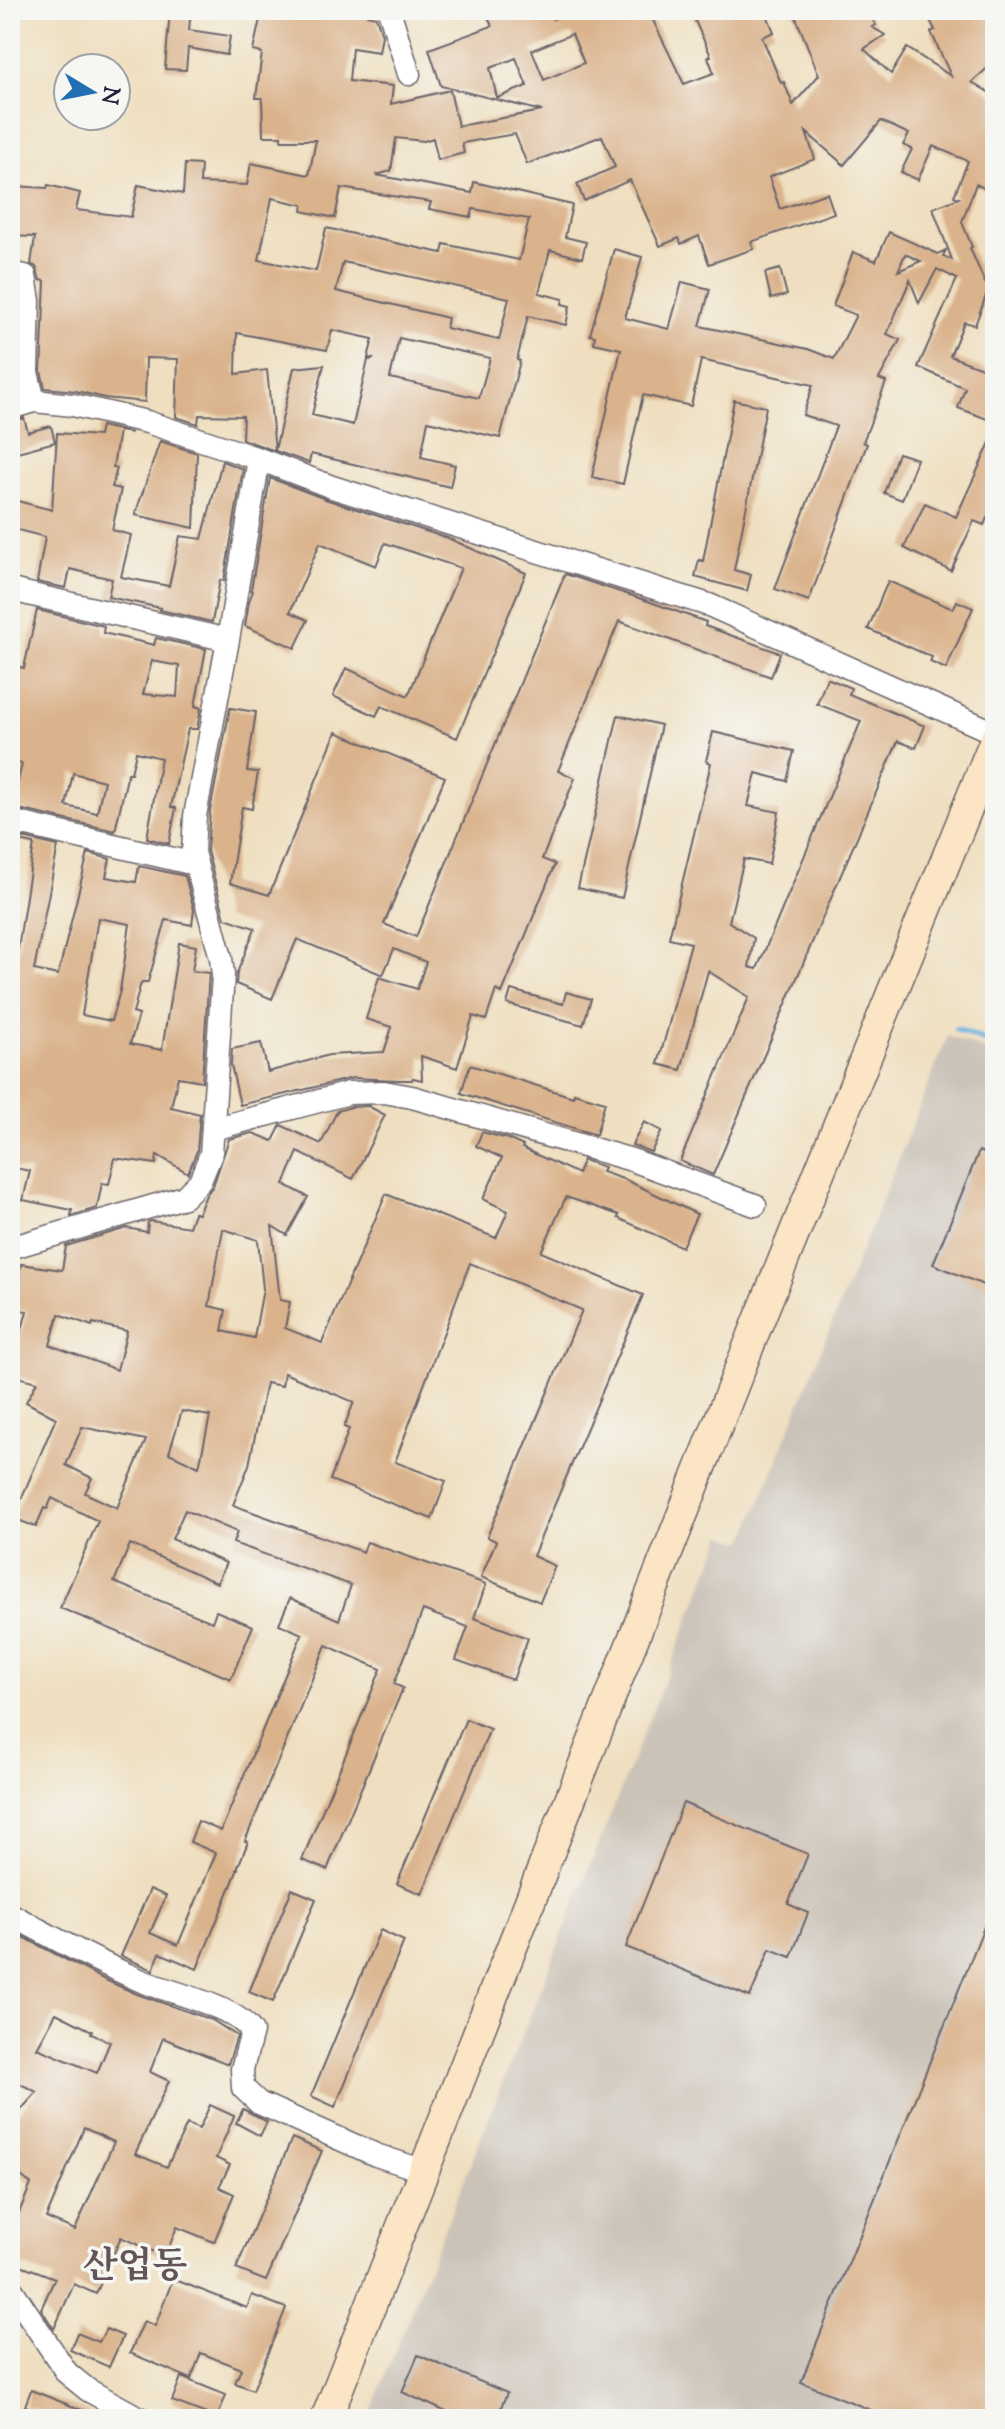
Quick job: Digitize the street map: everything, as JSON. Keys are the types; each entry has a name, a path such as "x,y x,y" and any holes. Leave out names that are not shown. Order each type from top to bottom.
{"main road":[{"path":"326,2419 752,1338 995,740"}],"street":[{"path":"389,10 409,74"},
{"path":"10,273 25,276 29,301 27,372 34,401"},
{"path":"10,408 34,401 73,405 147,422 332,487 709,605 995,733"},
{"path":"10,1248 184,1197 200,1181 211,1154 223,975 193,852 195,816 259,459"},
{"path":"11,590 228,640"},
{"path":"10,821 186,862 193,852"},
{"path":"213,1129 349,1093 384,1092 412,1097 632,1160 755,1205"},
{"path":"10,1914 143,1982 197,2000 246,2023 252,2032 242,2069 243,2088 259,2103 376,2155 424,2171"},
{"path":"10,2287 67,2373 88,2390 141,2419"}],"shaded area":[{"path":"948,1036 995,1054 995,2419 368,2419 723,1535 744,1542"}],"building":[{"path":"170,10 191,10 189,30 230,36 227,55 188,48 186,70 165,69"},
{"path":"262,10 367,10 367,15 376,17 382,35 379,52 352,48 349,81 393,86 391,104 450,90 458,126 542,111 441,86 429,49 492,26 485,10 550,10 553,19 572,10 648,10 684,84 714,73 708,57 711,56 690,10 765,10 774,32 762,37 793,105 819,75 793,10 866,10 876,25 872,27 885,35 864,49 891,74 907,48 951,76 931,32 935,30 925,10 995,10 995,61 972,82 995,96 995,194 976,184 962,222 985,283 990,285 975,325 964,322 950,356 995,373 995,422 958,408 965,388 918,367 957,279 937,269 919,303 910,280 887,334 900,340 879,379 886,382 863,442 867,444 809,601 775,589 836,426 803,415 813,385 701,360 691,406 643,395 623,484 592,477 621,349 594,343 595,336 590,335 614,249 642,257 625,318 669,329 682,282 710,289 700,326 808,349 834,359 856,315 833,306 853,252 876,261 889,232 938,254 946,250 943,256 952,260 933,208 959,198 954,196 968,161 933,146 918,180 901,172 912,149 903,145 909,134 881,121 844,165 806,132 815,159 769,177 780,209 827,193 834,213 751,242 754,249 709,264 699,236 681,244 679,238 660,246 630,180 584,201 577,184 615,167 602,136 527,164 515,134 462,143 464,153 438,160 433,138 424,141 396,138 391,171 376,175 472,193 474,182 572,205 565,237 586,242 582,258 550,250 539,293 563,299 562,304 570,306 566,325 528,316 500,438 428,421 421,457 455,465 450,487 311,454 309,463 242,439 243,416 199,415 198,424 176,417 178,359 146,358 145,402 45,388 41,371 45,281 40,280 36,267 31,264 35,237 10,236 13,186 47,188 48,185 80,193 76,210 131,217 138,185 183,194 185,164 201,165 200,183 247,185 251,163 309,175 316,140 281,140 281,136 263,136 262,98 256,98 262,53 253,51","holes":["572,34 584,63 544,80 532,50","516,58 527,86 497,98 490,68","341,188 431,202 429,209 471,217 473,209 529,219 519,260 444,244 442,253 326,228 316,271 259,260 272,198 303,205 302,211 335,218","905,254 921,261 898,271","343,262 509,298 499,340 446,328 448,318 336,291","332,330 373,339 368,358 374,359 368,360 353,425 312,415 324,365 294,368 275,450 267,370 236,374 237,333 327,350","399,338 490,358 479,398 390,378"]},
{"path":"780,269 787,295 771,299 765,273"},
{"path":"10,319 14,320 13,372 17,391 10,393"},
{"path":"734,400 766,407 734,570 751,575 747,591 695,577 699,560 703,561"},
{"path":"24,418 28,432 51,426 55,442 10,454 10,422"},
{"path":"101,426 132,433 119,431 113,467 117,468 112,487 121,489 112,530 131,535 121,577 169,586 180,536 202,539 222,461 243,469 224,581 220,580 212,622 108,597 112,579 70,569 66,588 37,582 45,537 10,528 10,499 52,510 57,433 99,436"},
{"path":"995,432 995,500 984,525 974,521 951,571 904,548 925,503 956,517"},
{"path":"160,441 197,453 194,528 135,515"},
{"path":"898,453 917,459 902,500 884,493"},
{"path":"270,478 450,539 526,573 457,738 381,706 376,716 333,696 346,668 408,696 461,568 385,543 376,566 320,543 290,612 308,620 295,648 245,626"},
{"path":"565,574 706,622 705,626 780,653 771,677 619,621 558,771 575,778 542,859 555,864 502,993 496,990 486,1020 473,1016 457,1068 421,1056 422,1080 353,1078 240,1105 231,1065 232,1049 261,1043 268,1072 329,1055 384,1052 392,1027 366,1019 379,977 417,989 426,962 394,949 383,975 297,939 272,999 236,984 237,973 255,928 225,918 207,851 210,811 230,708 256,712 247,771 258,772 252,809 242,807 230,883 269,895 336,732 445,777 384,924 416,937"},
{"path":"888,581 953,609 957,601 973,608 946,669 930,662 932,657 868,629"},
{"path":"37,610 104,626 103,633 154,645 156,638 206,649 195,706 201,708 197,729 188,729 171,807 176,808 169,844 147,838 161,758 136,752 115,831 10,807 10,797 14,798 22,764 10,761 10,665 24,668","holes":["152,661 179,666 177,697 143,694","73,773 104,781 97,813 66,806"]},
{"path":"827,678 851,688 849,694 925,726 916,748 898,741 713,1175 680,1161 749,997 708,971 681,1070 658,1064 691,943 669,938 711,763 706,761 713,732 794,751 787,781 756,773 748,806 779,812 769,864 744,859 729,922 754,938 749,967 757,969 861,721 817,704"},
{"path":"618,715 661,725 622,898 578,888"},
{"path":"10,835 58,846 34,970 58,975 88,853 110,859 106,877 136,882 139,866 185,876 194,910 192,925 166,920 148,982 142,982 140,986 133,1013 139,1015 130,1044 162,1050 179,943 196,946 192,971 209,973 202,1081 178,1077 171,1107 200,1114 197,1151 188,1173 157,1155 156,1164 115,1158 109,1184 102,1183 97,1208 71,1216 72,1210 23,1200 30,1171 10,1167 10,980 16,962 34,844 10,839","holes":["98,918 130,924 120,991 111,1021 82,1015"]},
{"path":"511,990 563,1004 566,992 591,999 583,1025 507,1004"},
{"path":"470,1065 573,1097 574,1093 605,1102 596,1135 461,1093"},
{"path":"368,1106 385,1115 353,1179 298,1152 284,1184 308,1197 287,1235 272,1226 280,1300 290,1302 285,1328 322,1343 386,1194 496,1238 508,1211 483,1199 502,1158 476,1146 482,1132 508,1139 578,1174 583,1160 604,1167 602,1172 697,1214 682,1247 618,1218 619,1215 566,1197 541,1252 643,1295 533,1556 555,1566 540,1602 481,1577 496,1541 487,1537 582,1310 470,1263 395,1462 446,1481 432,1519 330,1480 349,1429 344,1427 354,1402 284,1373 282,1386 266,1383 249,1465 233,1505 363,1552 367,1542 486,1584 474,1618 528,1638 513,1680 456,1660 468,1627 423,1610 394,1684 403,1688 327,1870 302,1860 381,1669 326,1645 245,1841 248,1842 238,1869 197,1969 160,1953 153,1970 121,1956 150,1889 166,1896 150,1933 178,1945 216,1853 190,1842 198,1821 221,1831 302,1634 279,1624 290,1598 339,1620 351,1585 233,1543 237,1532 185,1510 172,1539 226,1563 217,1583 130,1544 114,1582 212,1622 216,1611 253,1626 231,1679 60,1608 98,1521 52,1498 36,1527 13,1518 56,1418 26,1402 37,1382 10,1375 10,1352 15,1353 27,1311 13,1309 21,1264 62,1270 66,1246 127,1228 147,1232 148,1222 151,1221 189,1227 194,1213 198,1214 213,1186 229,1139 253,1133 273,1141 281,1125 321,1144 337,1111","holes":["223,1229 258,1240 263,1289 254,1338 222,1331 226,1310 209,1306","59,1314 92,1326 93,1323 127,1331 117,1370 50,1345","182,1411 210,1416 199,1467 169,1453","82,1427 146,1440 117,1508 85,1493 92,1478 66,1465"]},
{"path":"644,1122 662,1131 651,1152 632,1145"},
{"path":"979,1151 995,1158 995,1290 933,1264"},
{"path":"466,1719 490,1729 422,1894 397,1884"},
{"path":"683,1803 808,1854 788,1904 808,1913 791,1957 770,1949 750,1997 626,1947"},
{"path":"292,1889 316,1899 273,2002 249,1992"},
{"path":"994,1902 995,2419 893,2419 801,2382"},
{"path":"10,1930 103,1979 212,2020 237,2036 228,2064 163,2038 150,2072 169,2081 135,2154 167,2167 187,2124 199,2129 210,2105 234,2116 216,2158 230,2165 219,2187 234,2194 214,2242 177,2227 165,2257 121,2237 96,2294 74,2284 54,2329 41,2309 55,2278 10,2261 10,2234 31,2184 10,2167 10,2122 37,2092 10,2079","holes":["56,2013 110,2042 97,2073 37,2048","84,2128 114,2142 75,2230 46,2218"]},
{"path":"380,1930 404,1941 335,2107 311,2096"},
{"path":"243,2109 267,2122 260,2136 236,2123"},
{"path":"292,2138 322,2151 266,2281 236,2269"},
{"path":"173,2279 247,2308 252,2295 286,2308 253,2390 235,2383 241,2369 201,2353 191,2379 130,2353 144,2321 155,2326"},
{"path":"106,2329 123,2336 109,2367 70,2350 77,2333 99,2342"},
{"path":"418,2355 507,2393 496,2419 462,2419 402,2392"},
{"path":"181,2377 226,2395 217,2418 172,2401"},
{"path":"31,2390 102,2419 38,2419 41,2412 25,2406"}],"waterway":[{"path":"956,1029 995,1045"},
{"path":"418,2417 423,2419"}],"district":[{"name":"산업동","path":"135,2264"}]}
